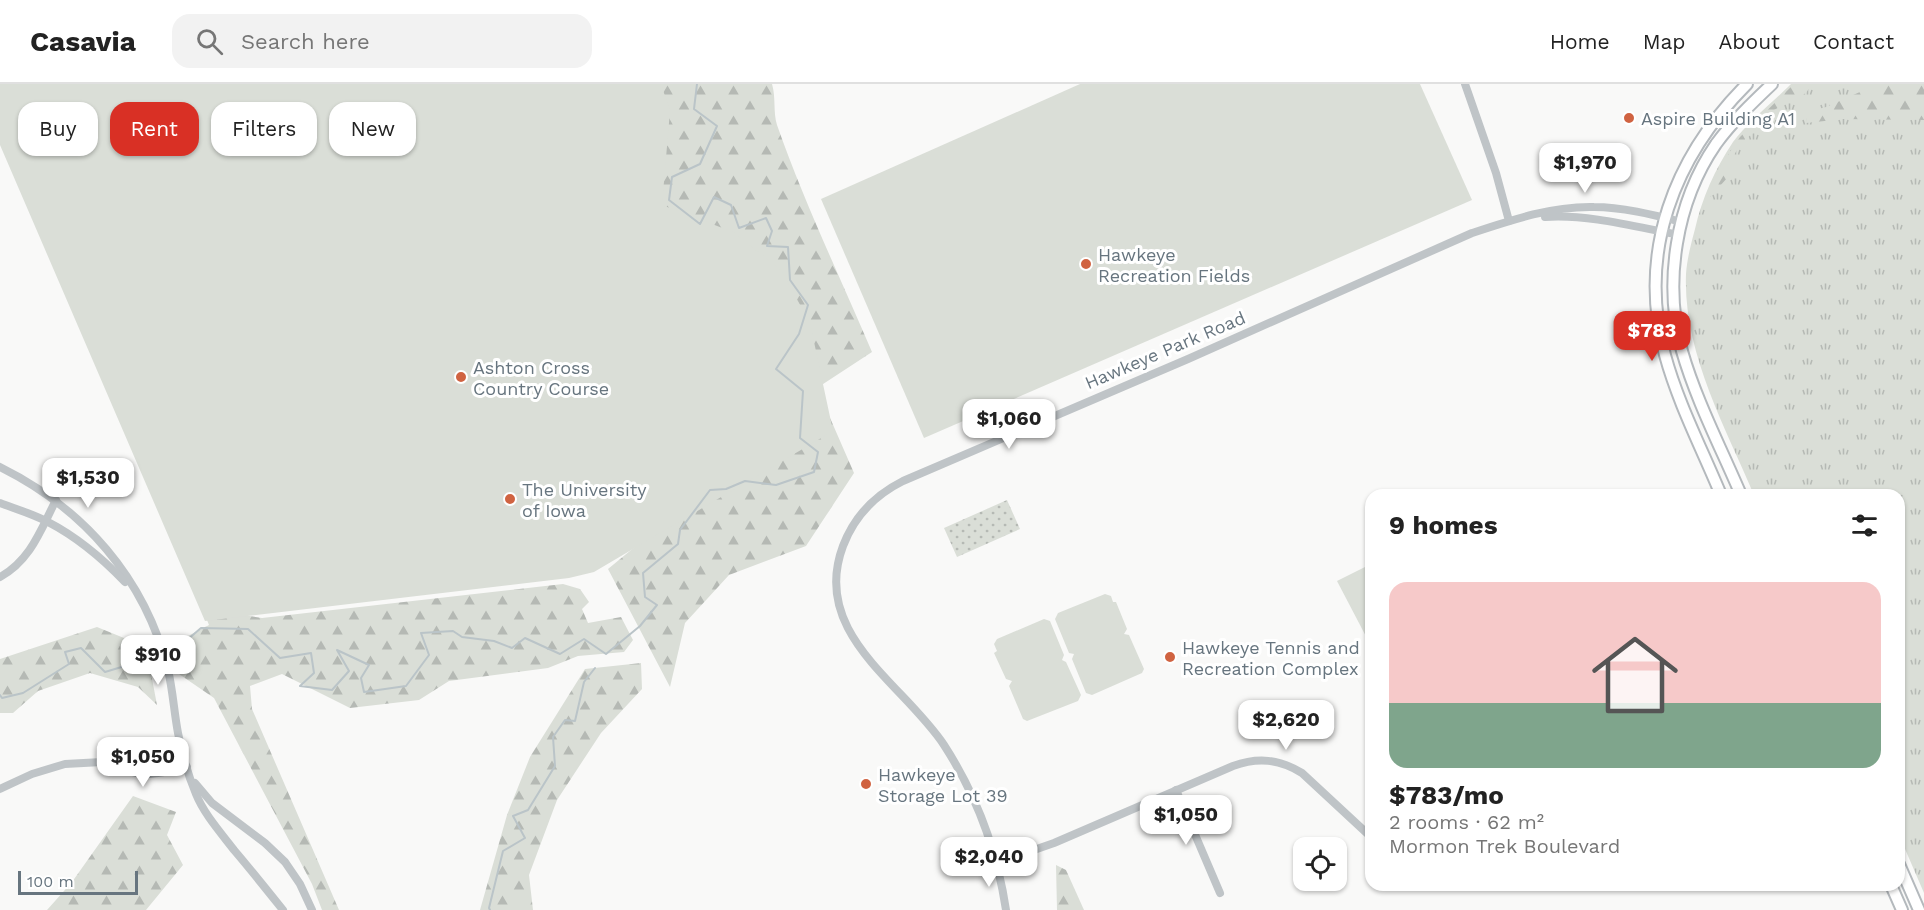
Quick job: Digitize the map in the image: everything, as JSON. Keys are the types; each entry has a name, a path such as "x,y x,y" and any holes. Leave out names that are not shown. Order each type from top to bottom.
{"main road":[{"path":"1718,489 1664,353 1657,309 1657,268 1664,217 1681,174 1702,137 1748,84"},
{"path":"1739,489 1694,383 1682,349 1674,296 1674,269 1678,235 1701,171 1715,146 1747,108 1772,84"},
{"path":"1905,878 1919,910"},
{"path":"1894,891 1902,910"}],"street":[{"path":"1465,84 1496,173 1509,221"},
{"name":"Hawkeye Park Road","path":"1006,910 991,840 975,802 948,753 924,720 860,649 842,618 837,592 837,566 846,537 859,515 878,496 903,481 1188,359 1472,233 1532,214 1592,207 1664,217 1682,222"},
{"name":"Hawkeye Park Road","path":"1509,221 1568,217 1678,235"},
{"path":"0,466 56,500 84,523 127,577 163,651 182,750 197,797 218,830 283,910"},
{"path":"0,577 20,563 28,554 56,500"},
{"path":"0,503 45,521 85,546 108,564 136,593"},
{"path":"0,789 49,768 182,750"},
{"path":"997,862 1038,850 1243,762 1271,760 1302,773 1365,831"},
{"path":"102,762 141,775 188,771"},
{"path":"188,771 212,803 265,843 285,862 300,884 312,910"},
{"path":"1176,790 1220,893"}],"green space":[{"path":"0,84 18,125 18,134"},
{"name":"Ashton Cross Country Course","path":"0,84 661,84 670,111 662,205 733,232 781,270 810,323 833,431 594,572 569,578 205,621 0,145"},
{"path":"569,84 772,84 777,125 810,211 872,352 817,388 854,473 806,546 729,575 685,623 670,687 608,569 693,499"},
{"name":"Hawkeye Recreation Fields","path":"1080,84 1420,84 1472,200 924,438 821,199"},
{"path":"1791,84 1924,84 1924,893 1905,849 1905,489 1751,489 1708,388 1691,332 1686,274 1698,217 1705,195 1720,163 1733,142"},
{"path":"1794,84 1812,84 1806,93 1772,111 1741,143 1730,162 1728,177 1710,197 1719,168 1740,137"},
{"path":"1878,84 1924,84 1924,120 1843,119 1806,123 1807,112 1826,107"},
{"path":"26,156 32,156 232,613 262,618 563,584 580,589 589,602 582,609 588,623 621,617 633,640 624,652 578,656 548,668 449,681 419,700 350,708 282,674 250,686 252,709 339,910 322,910 312,884 214,698 179,674 171,645 209,625 63,258"},
{"path":"1007,500 1020,529 957,557 944,528"},
{"path":"1365,567 1365,635 1337,581"},
{"path":"1105,594 1111,596 1113,602 1116,602 1127,629 1124,634 1129,635 1144,669 1142,673 1092,695 1086,693 1072,659 1074,654 1069,653 1055,619 1058,613"},
{"path":"1044,619 1050,621 1064,655 1062,660 1066,662 1081,695 1078,701 1027,721 1023,719 1009,686 1012,681 1006,679 994,653 997,651 994,644 997,639"},
{"path":"97,627 146,647 157,705 138,687 90,673 38,691 13,713 0,713 0,659"},
{"path":"641,663 642,689 601,733 557,800 529,875 533,910 480,910 507,815 530,757 585,669"},
{"path":"133,796 176,812 167,835 183,865 146,910 47,910 72,882"},
{"path":"1056,865 1066,870 1084,910 1057,910"}],"waterway":[{"path":"173,652 201,628 248,629 280,658 311,653 314,673 300,686 332,690 349,671 337,650 369,665 361,678 364,692 406,686 429,655 421,633 453,631 462,637 494,641 512,648 525,638 560,654 584,639 606,654 640,626 657,605 645,597 643,573 678,544 680,530 710,490 726,489 745,481 776,485 814,472 818,452 800,438 803,391 776,369 799,334 808,305 790,280 788,247 767,246 772,231 766,218 739,228 731,205 714,197 700,224 669,200 672,177 700,164 717,126 694,109 697,84"},
{"path":"0,695 2,698 23,693 69,664 65,652 81,648 105,672 148,659"},
{"path":"490,910 503,851 525,838 513,816 528,810 555,766 553,737 565,720 575,721 584,682 595,668"}],"place":[{"name":"Aspire Building A1","path":"1629,118"},
{"name":"Hawkeye Recreation Fields","path":"1086,264"},
{"name":"Ashton Cross Country Course","path":"461,377"},
{"name":"The University of Iowa","path":"510,499"},
{"name":"Hawkeye Tennis and Recreation Complex","path":"1170,657"},
{"name":"Hawkeye Storage Lot 39","path":"866,784"}]}
